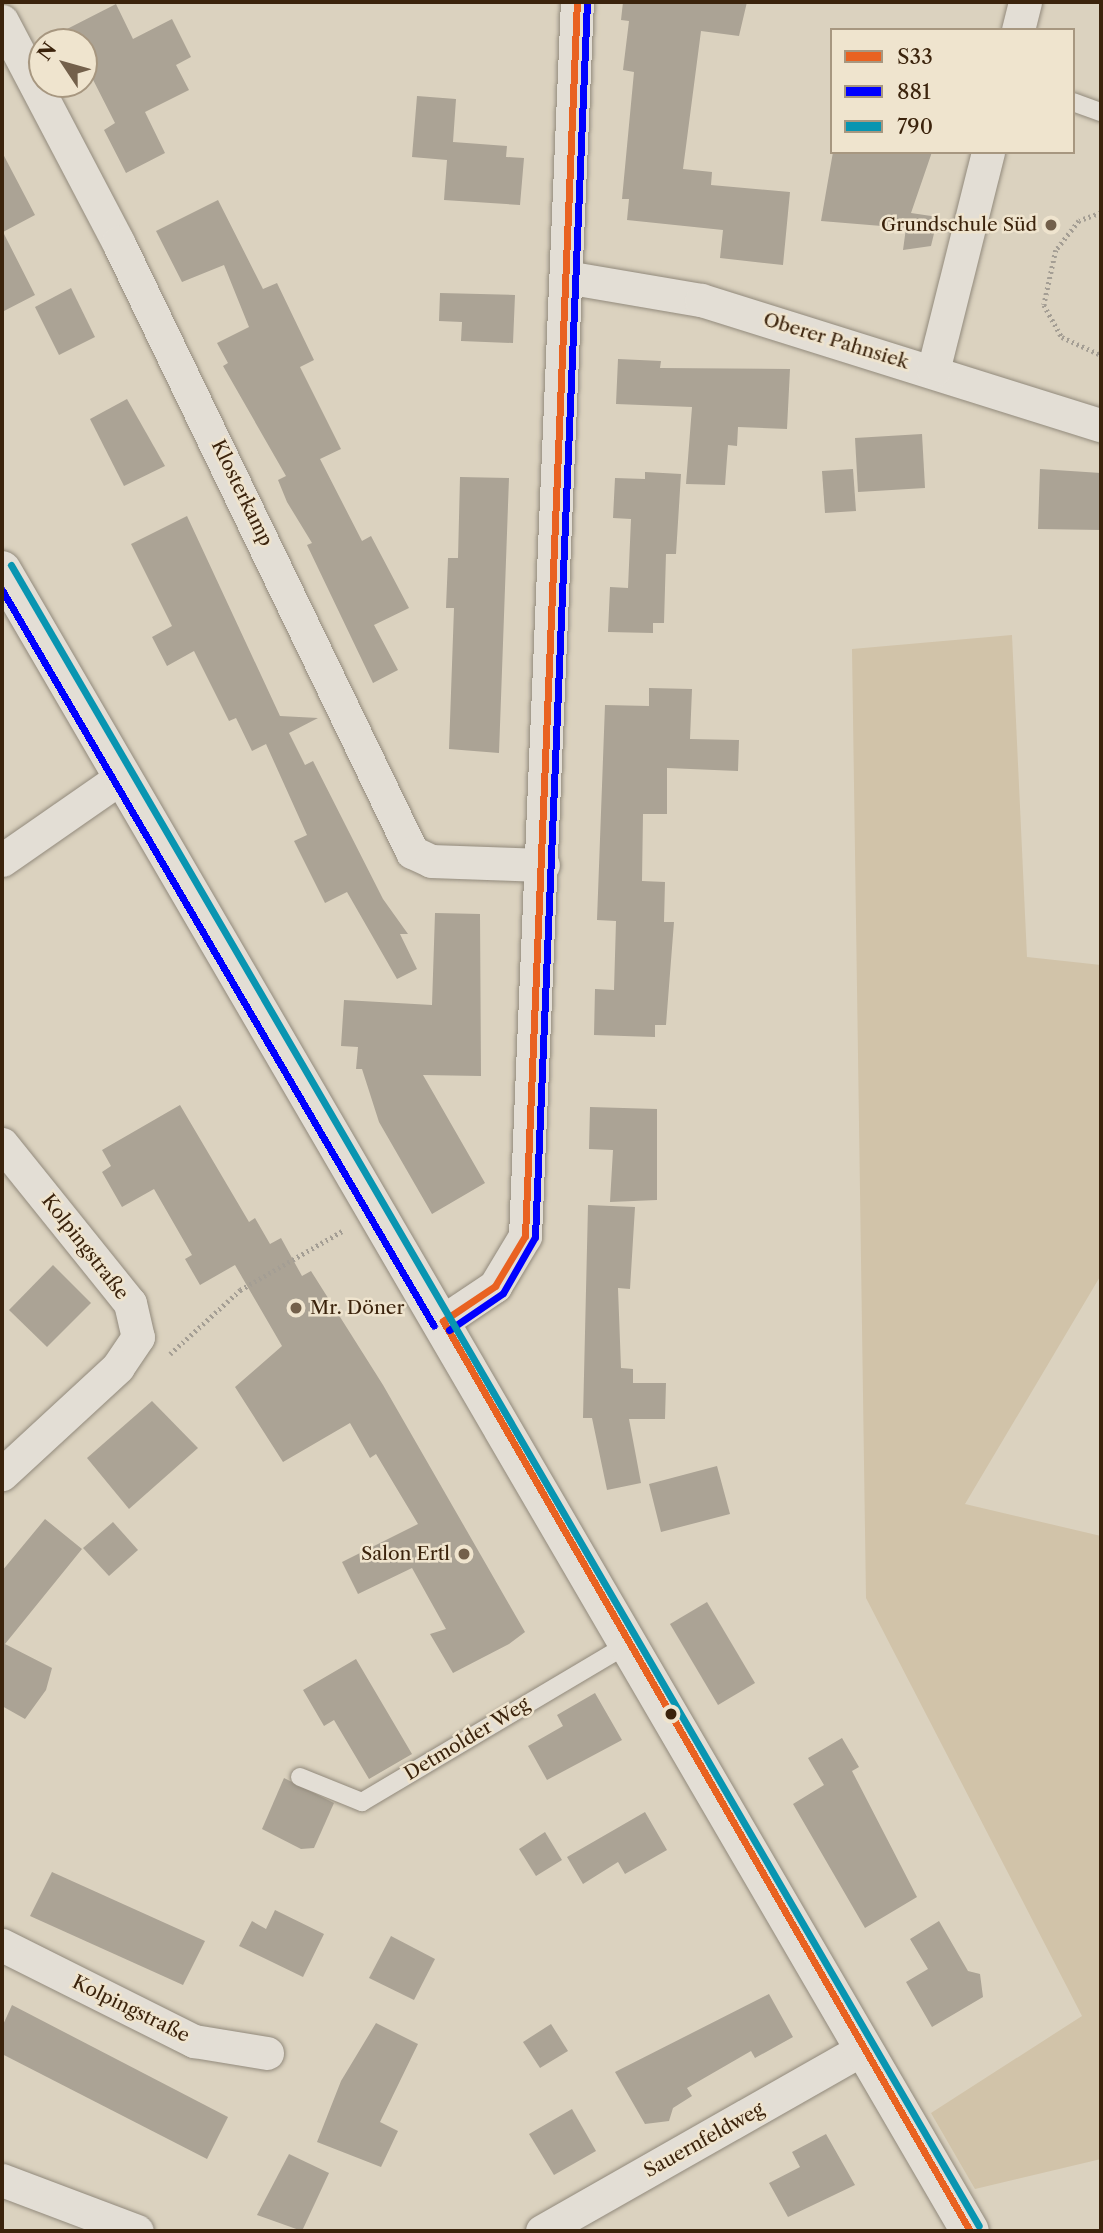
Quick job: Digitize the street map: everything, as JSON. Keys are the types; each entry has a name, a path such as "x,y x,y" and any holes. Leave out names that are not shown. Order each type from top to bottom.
{"street":[{"path":"2,12 23,2"},
{"path":"443,1321 495,1286 526,1236 577,2"},
{"path":"1019,28 1026,2"},
{"name":"Klosterkamp","path":"2,20 124,255 412,852 431,860 543,864"},
{"path":"933,371 987,154"},
{"name":"Oberer Pahnsiek","path":"566,277 612,280 701,300 1101,425"},
{"path":"2,570 631,1643 970,2231"},
{"path":"2,860 123,776"},
{"name":"Kolpingstraße","path":"2,1144 130,1303 138,1337"},
{"path":"2,1474 118,1367 138,1337"},
{"name":"Kolpingstraße","path":"2,1945 194,2040 267,2053"},
{"name":"Sauernfeldweg","path":"542,2231 864,2048"},
{"path":"2,2180 137,2231"}],"lane":[{"path":"1075,104 1101,113"},
{"name":"Detmolder Weg","path":"300,1777 362,1802 631,1643"}],"path":[{"path":"1101,213 1079,220 1056,250 1044,305 1062,337 1101,355"},
{"path":"138,1337 168,1356 240,1290 348,1227"}],"shaded area":[{"path":"1012,635 1027,957 1101,965 1101,1275 965,1504 1101,1536 1101,2159 975,2189 931,2113 1082,2016 866,1598 852,649"}],"building":[{"path":"623,2 747,2 739,36 701,31 683,169 712,172 711,185 790,192 783,265 720,258 723,230 627,220 629,199 622,199 634,72 623,70 629,21 621,20"},
{"path":"116,4 133,39 172,19 191,57 176,65 189,90 145,112 165,153 126,173 104,130 115,123 98,90 98,28 69,28"},
{"path":"417,96 456,99 453,142 507,146 506,157 524,158 520,205 444,200 447,160 412,157"},
{"path":"2,152 35,215 3,232 35,295 2,312"},
{"path":"833,154 931,154 911,213 938,217 931,246 903,250 906,228 821,221"},
{"path":"218,200 263,289 277,283 314,360 300,367 341,449 320,459 362,541 371,536 409,608 374,625 398,670 373,683 307,545 312,543 287,502 278,480 286,476 223,366 228,363 217,343 249,327 224,265 182,282 156,231"},
{"path":"71,288 95,337 59,355 35,307"},
{"path":"440,293 515,295 513,343 461,341 462,322 439,321"},
{"path":"618,359 661,361 660,368 790,369 787,429 738,427 737,446 728,445 725,485 686,484 692,407 616,404"},
{"path":"127,399 165,466 124,486 90,419"},
{"path":"922,434 925,488 858,492 855,438"},
{"path":"853,469 856,511 825,513 822,471"},
{"path":"1040,469 1101,473 1101,530 1038,529"},
{"path":"645,472 681,474 676,554 666,554 664,623 653,623 653,633 608,632 610,587 628,588 631,519 613,518 615,478 645,479"},
{"path":"460,477 509,478 499,753 449,749 454,608 446,608 448,558 458,558"},
{"path":"187,516 280,716 318,718 289,733 305,765 313,761 383,899 408,934 400,934 417,969 397,979 347,892 325,903 294,841 307,835 266,744 252,751 236,718 229,721 194,651 167,666 152,637 172,626 131,544"},
{"path":"649,688 692,689 690,739 739,740 738,771 667,768 667,814 643,814 642,881 665,882 664,922 674,922 666,1025 655,1025 655,1037 594,1035 595,989 614,990 616,921 597,920 605,705 649,706"},
{"path":"435,913 480,914 481,1076 423,1075 485,1183 432,1214 379,1122 362,1069 356,1069 358,1047 341,1046 344,1000 432,1005"},
{"path":"180,1105 249,1222 255,1218 270,1244 281,1238 302,1276 311,1271 383,1385 525,1632 509,1644 453,1673 430,1634 446,1629 412,1568 358,1594 342,1562 418,1524 376,1454 370,1458 350,1423 283,1462 235,1387 282,1346 235,1265 200,1285 185,1259 192,1255 154,1189 122,1207 102,1172 111,1166 102,1150"},
{"path":"590,1107 657,1109 657,1200 610,1202 613,1150 589,1149"},
{"path":"588,1205 635,1207 630,1289 618,1288 621,1368 633,1369 633,1383 666,1383 665,1419 629,1419 641,1483 607,1490 592,1418 583,1418"},
{"path":"53,1265 91,1303 47,1347 9,1310"},
{"path":"152,1401 198,1448 129,1509 87,1458"},
{"path":"717,1466 730,1514 661,1532 649,1484"},
{"path":"45,1519 82,1549 5,1644 52,1668 46,1690 25,1719 2,1706 2,1571"},
{"path":"113,1522 138,1550 109,1576 83,1548"},
{"path":"707,1602 755,1683 718,1705 670,1624"},
{"path":"356,1659 412,1754 369,1779 334,1720 324,1726 303,1690"},
{"path":"595,1693 622,1740 547,1780 528,1746 563,1726 557,1715"},
{"path":"842,1738 859,1767 852,1771 917,1897 865,1928 793,1804 824,1785 808,1758"},
{"path":"284,1778 334,1803 314,1848 301,1849 262,1829"},
{"path":"645,1812 667,1850 625,1874 618,1862 583,1884 567,1857"},
{"path":"545,1832 562,1860 536,1876 519,1849"},
{"path":"52,1872 205,1941 183,1985 30,1916"},
{"path":"275,1910 324,1934 303,1977 239,1946 252,1921 266,1929"},
{"path":"939,1921 968,1971 980,1974 983,1997 932,2027 906,1982 928,1969 910,1939"},
{"path":"391,1936 435,1959 414,2000 369,1978"},
{"path":"769,1994 793,2037 755,2058 751,2051 687,2088 692,2096 673,2108 669,2121 645,2124 615,2072"},
{"path":"12,2005 228,2117 207,2159 2,2054 2,2027"},
{"path":"376,2023 418,2044 380,2122 398,2131 381,2167 317,2142 341,2081"},
{"path":"551,2024 568,2051 540,2068 523,2042"},
{"path":"572,2109 596,2151 554,2175 529,2134"},
{"path":"826,2134 855,2185 788,2217 769,2183 800,2167 792,2152"},
{"path":"289,2154 329,2173 302,2231 257,2215"}],"transit line":[{"name":"S33","path":"443,1321 495,1286 525,1236 577,2"},
{"name":"881","path":"449,1330 503,1293 535,1237 587,2"},
{"name":"790","path":"11,565 979,2226"},
{"name":"881","path":"2,590 434,1326"},
{"name":"S33","path":"443,1321 970,2231"}],"place":[{"name":"Grundschule Süd","path":"1051,225"},
{"name":"Mr. Döner","path":"296,1308"},
{"name":"Salon Ertl","path":"464,1554"}]}
